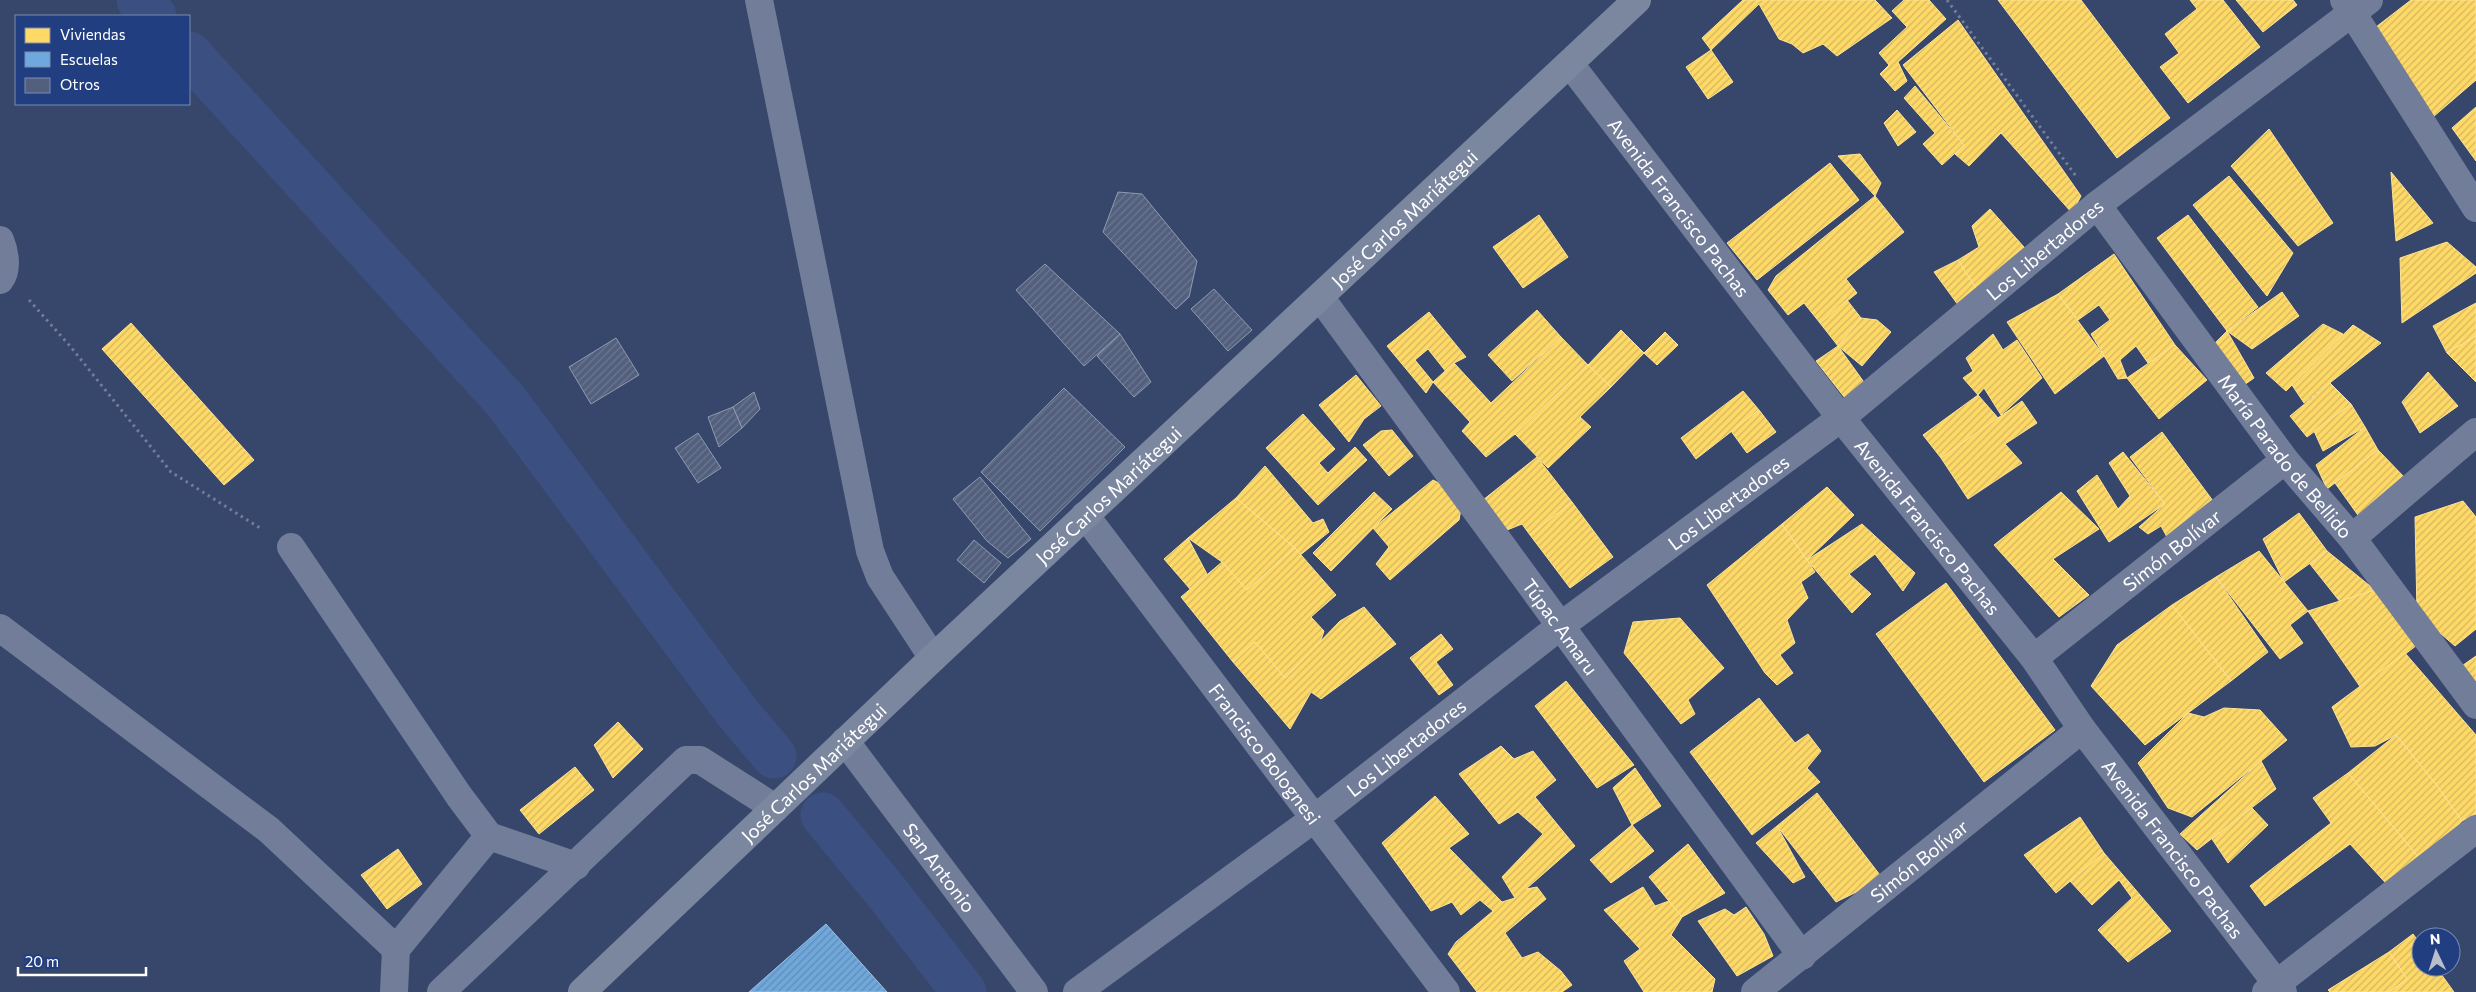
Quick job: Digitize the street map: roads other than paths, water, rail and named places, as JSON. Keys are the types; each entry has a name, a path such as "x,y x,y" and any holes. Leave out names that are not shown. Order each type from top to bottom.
{"main road":[{"name":"José Carlos Mariátegui","path":"582,992 1085,515 1637,0"}],"street":[{"path":"759,0 870,551 880,577 933,658"},
{"path":"2356,5 2476,208"},
{"name":"Los Libertadores","path":"1077,992 1314,818 1559,627 1841,418 2097,205 2356,5"},
{"name":"Avenida Francisco Pachas","path":"1570,64 1841,418 2034,658 2082,729 2275,989"},
{"name":"María Parado de Bellido","path":"2097,205 2285,460 2352,538 2476,705"},
{"path":"0,240 4,248 2,277"},
{"name":"Túpac Amaru","path":"1320,297 1559,627 1802,956"},
{"path":"2352,538 2476,432"},
{"name":"Simón Bolívar","path":"2034,658 2285,460"},
{"name":"Francisco Bolognesi","path":"1085,515 1446,992"},
{"path":"291,547 459,796 489,836 576,866"},
{"path":"0,628 269,830 396,949"},
{"name":"Simón Bolívar","path":"1755,992 2082,729"},
{"name":"San Antonio","path":"846,741 1034,992"},
{"path":"441,992 686,760 700,760 775,808"},
{"path":"2275,989 2476,829"},
{"path":"394,992 396,949 489,836"}],"waterway":[{"path":"139,0 153,15"},
{"path":"190,55 505,400 737,712 774,756"},
{"path":"823,815 888,894 964,992"}]}
